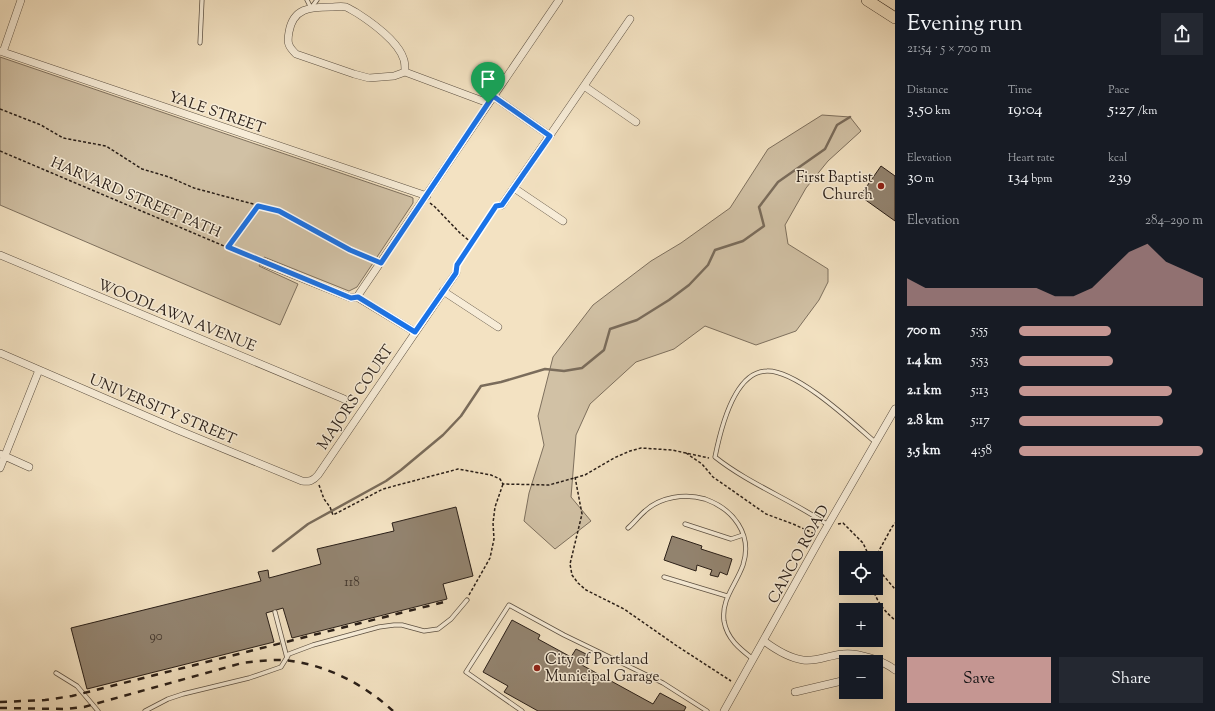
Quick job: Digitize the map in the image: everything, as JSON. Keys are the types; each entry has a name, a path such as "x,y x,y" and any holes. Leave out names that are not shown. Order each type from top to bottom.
{"main road":[{"path":"867,0 895,18"}],"street":[{"path":"2,51 21,0"},
{"path":"358,297 559,0"},
{"path":"405,72 404,59 387,36 368,20 346,7 311,8 301,11 293,18 288,38 289,47 296,54 369,78 394,76 405,72 488,103"},
{"path":"502,205 630,19"},
{"name":"YALE STREET","path":"2,51 426,198"},
{"path":"584,86 636,122"},
{"path":"493,96 550,136"},
{"path":"514,188 563,221"},
{"name":"WOODLAWN AVENUE","path":"0,256 344,399"},
{"path":"264,263 351,298 358,297 415,332"},
{"name":"MAJORS COURT","path":"316,478 456,273"},
{"path":"443,291 498,327"},
{"name":"UNIVERSITY STREET","path":"0,353 178,430 302,481 308,482 316,478"},
{"path":"0,468 3,455 39,370"},
{"name":"CANCO ROAD","path":"724,711 821,537 895,409"},
{"path":"3,455 29,467"},
{"path":"764,641 774,649 788,656 803,660 818,660 844,653 858,655"},
{"path":"883,663 887,664 895,670"},
{"path":"795,692 839,682"}],"lane":[{"path":"200,43 202,0"},
{"path":"307,0 311,8 317,0"},
{"path":"828,525 800,507 729,468 715,457 718,441 730,404 740,388 752,375 766,370 780,372 821,396 875,442"},
{"path":"628,528 646,510 659,501 674,497 688,496 703,499 717,504 730,513 740,527 745,546 742,566 727,596 723,613 724,623 728,632 739,648 754,659"},
{"path":"685,524 731,539 743,535"},
{"path":"664,577 727,596"},
{"path":"145,711 168,699 183,694 249,678 281,667 286,658 294,652 313,645 379,627 394,625 402,625 424,631 438,629 451,619 467,600"},
{"path":"522,711 466,672 509,605 564,635 663,683 706,711"},
{"path":"275,612 286,658"},
{"path":"56,673 76,686 98,711"}],"path":[{"path":"0,109 41,125 64,138 106,146 142,169 169,176 194,188 279,211 350,250 381,263"},
{"name":"HARVARD STREET PATH","path":"0,150 264,263"},
{"path":"426,198 460,234 472,242"},
{"path":"456,273 457,265 496,206 502,205"},
{"path":"228,247 258,206"},
{"path":"503,484 549,485 585,475 630,450 641,448 672,450 717,459"},
{"path":"684,452 702,464 713,477 766,514 821,537"},
{"path":"316,478 324,499 333,514 383,489 458,469 491,474 500,479 503,484 493,523 494,539 490,558 467,600"},
{"path":"575,477 582,514 570,564 572,575 578,583 586,590 624,609 677,646 739,686"},
{"path":"828,525 844,523 863,543 867,551"},
{"path":"879,551 895,523"},
{"path":"883,575 895,590"},
{"path":"876,595 883,608 895,620"}],"shaded area":[{"path":"0,57 411,197 413,198 413,203 357,287 349,291 264,257 259,266 298,284 280,325 0,205"},
{"path":"822,115 850,117 861,131 828,161 806,188 785,225 788,244 828,269 828,282 819,300 796,331 756,345 705,326 674,349 636,362 590,404 576,435 571,497 591,521 555,549 524,521 529,493 544,445 538,416 553,357 593,305 651,261 681,243 730,208 768,149"}],"building":[{"name":"First Baptist Church","path":"881,166 895,176 895,221 860,196"},
{"path":"456,507 473,576 443,584 447,599 292,638 283,608 266,613 274,642 87,689 71,628 261,581 258,572 268,570 269,578 321,564 317,549 394,531 392,523"},
{"path":"672,536 702,546 701,549 732,559 727,575 720,572 718,577 710,575 712,570 697,565 696,571 664,560"},
{"name":"City of Portland Municipal Garage","path":"512,620 540,635 538,639 571,657 576,649 586,654 580,664 653,704 660,693 686,707 684,711 538,711 504,692 508,686 483,672"}],"waterway":[{"path":"273,551 308,524 386,481 401,470 443,435 461,416 481,386 501,382 545,369 564,371 582,368 604,350 610,329 637,320 669,300 689,285 708,265 715,250 743,241 764,226 759,207 778,182 825,149 837,125 850,117"}],"railway":[{"path":"0,702 45,700 72,696 444,602"},
{"path":"0,708 65,709 84,707 242,663 276,660 310,665 336,674 372,694 393,711"}],"place":[{"name":"First Baptist Church","path":"881,186"},
{"name":"City of Portland Municipal Garage","path":"537,668"}],"route":[{"path":"493,96 550,136 502,205 496,206 457,265 456,273 415,332 358,297 351,298 228,247 258,206 279,211 350,250 381,263 488,103 493,96"}]}
